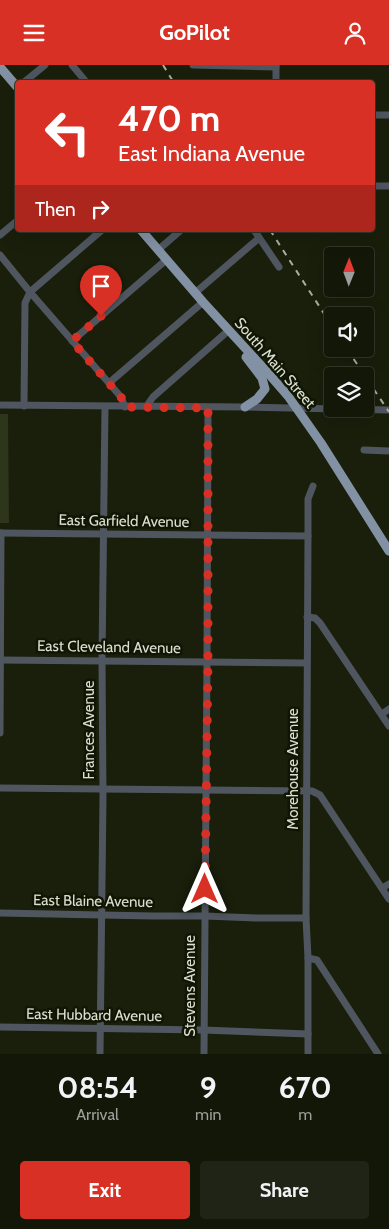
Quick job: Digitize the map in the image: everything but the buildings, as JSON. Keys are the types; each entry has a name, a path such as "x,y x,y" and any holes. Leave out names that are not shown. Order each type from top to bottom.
{"main road":[{"path":"1,71 15,85"},
{"name":"South Main Street","path":"143,232 297,408 389,551"},
{"path":"244,348 245,355 262,378 265,386 263,393 245,407"}],"street":[{"path":"28,80 45,65"},
{"path":"72,65 84,80"},
{"path":"193,65 276,66 276,80"},
{"path":"375,115 389,115"},
{"path":"375,185 389,186"},
{"path":"0,235 15,222"},
{"path":"24,406 25,303 30,292 100,232"},
{"path":"158,250 179,232"},
{"path":"255,232 279,267"},
{"path":"195,293 259,238"},
{"path":"0,255 121,397 126,407"},
{"path":"72,341 166,259"},
{"path":"109,383 203,302"},
{"path":"146,407 153,397 229,330"},
{"path":"0,405 389,410"},
{"name":"Frances Avenue","path":"100,1054 105,407"},
{"name":"Stevens Avenue","path":"204,1054 208,662 208,408"},
{"path":"364,450 389,451"},
{"name":"Morehouse Avenue","path":"308,1054 306,918 308,499 313,486"},
{"path":"0,533 0,733"},
{"name":"East Garfield Avenue","path":"0,533 308,536"},
{"path":"307,617 315,618 320,623 389,726"},
{"name":"East Cleveland Avenue","path":"0,660 307,663"},
{"path":"382,714 389,709"},
{"path":"0,788 312,791 320,795 389,899"},
{"path":"382,888 389,884"},
{"name":"East Blaine Avenue","path":"0,913 306,918"},
{"path":"308,957 317,960 378,1054"},
{"name":"East Hubbard Avenue","path":"0,1027 204,1030 308,1034"}],"green space":[{"path":"0,414 8,414 9,523 0,523"}],"railway":[{"path":"163,65 172,80"},
{"path":"271,232 324,314"},
{"path":"352,357 389,412"}],"route":[{"path":"101,316 72,341 121,397 126,407 208,408 208,662 205,889"}]}
